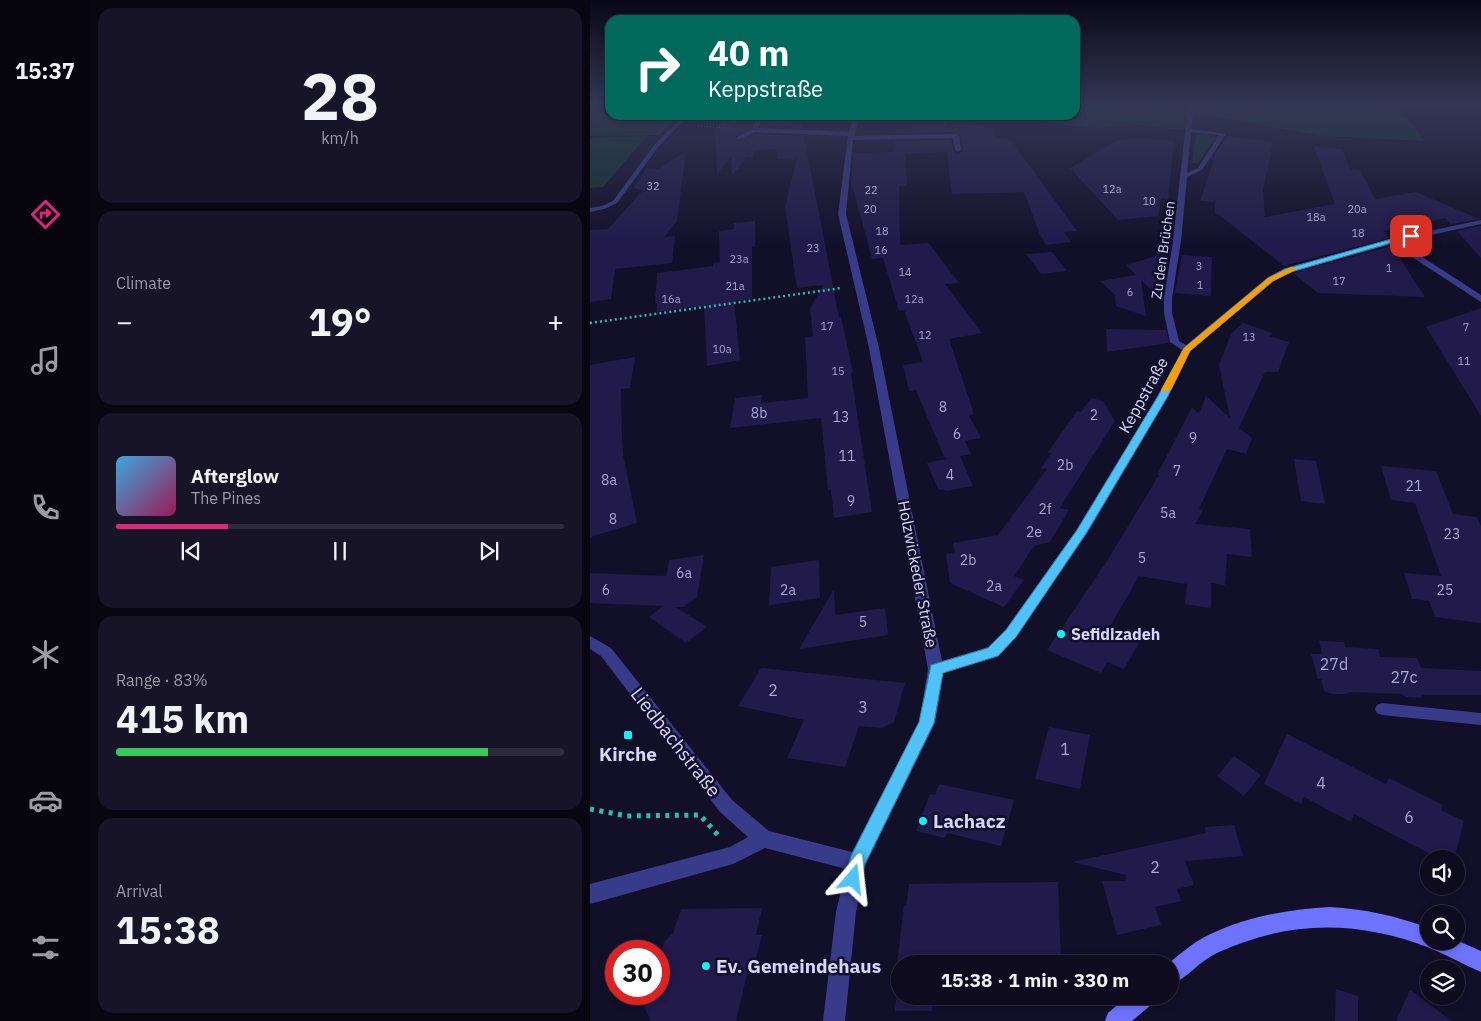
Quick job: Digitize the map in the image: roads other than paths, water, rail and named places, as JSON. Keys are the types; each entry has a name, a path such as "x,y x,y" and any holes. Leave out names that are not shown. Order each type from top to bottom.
{"street":[{"name":"Holzwickeder Straße","path":"834,1021 846,912 857,862 927,723 936,669 874,348 842,214 849,153"},
{"name":"Zu den Brüchen","path":"1187,153 1168,298 1168,313 1175,342 1187,349"},
{"path":"1185,176 1200,169 1211,153"},
{"path":"590,210 602,208"},
{"name":"Keppstraße","path":"936,669 993,652 1011,633 1082,532 1163,396 1187,349 1271,279 1288,270 1392,240 1481,222"},
{"path":"1392,240 1481,299"},
{"name":"Liedbachstraße","path":"590,642 606,652 726,806 764,840 857,862"},
{"path":"590,894 698,865 742,850 764,840"},
{"path":"1179,968 1204,949 1256,927 1308,916 1355,918 1410,930 1420,934"},
{"path":"1456,950 1481,962"},
{"path":"1116,1021 1134,1005"}],"lane":[{"path":"602,208 615,202 651,153"},
{"path":"1382,710 1481,718"}],"place":[{"name":"Sefidizadeh","path":"1061,634"},
{"name":"Kirche","path":"628,735"},
{"name":"Lachacz","path":"923,821"},
{"name":"Ev. Gemeindehaus","path":"706,966"}]}
